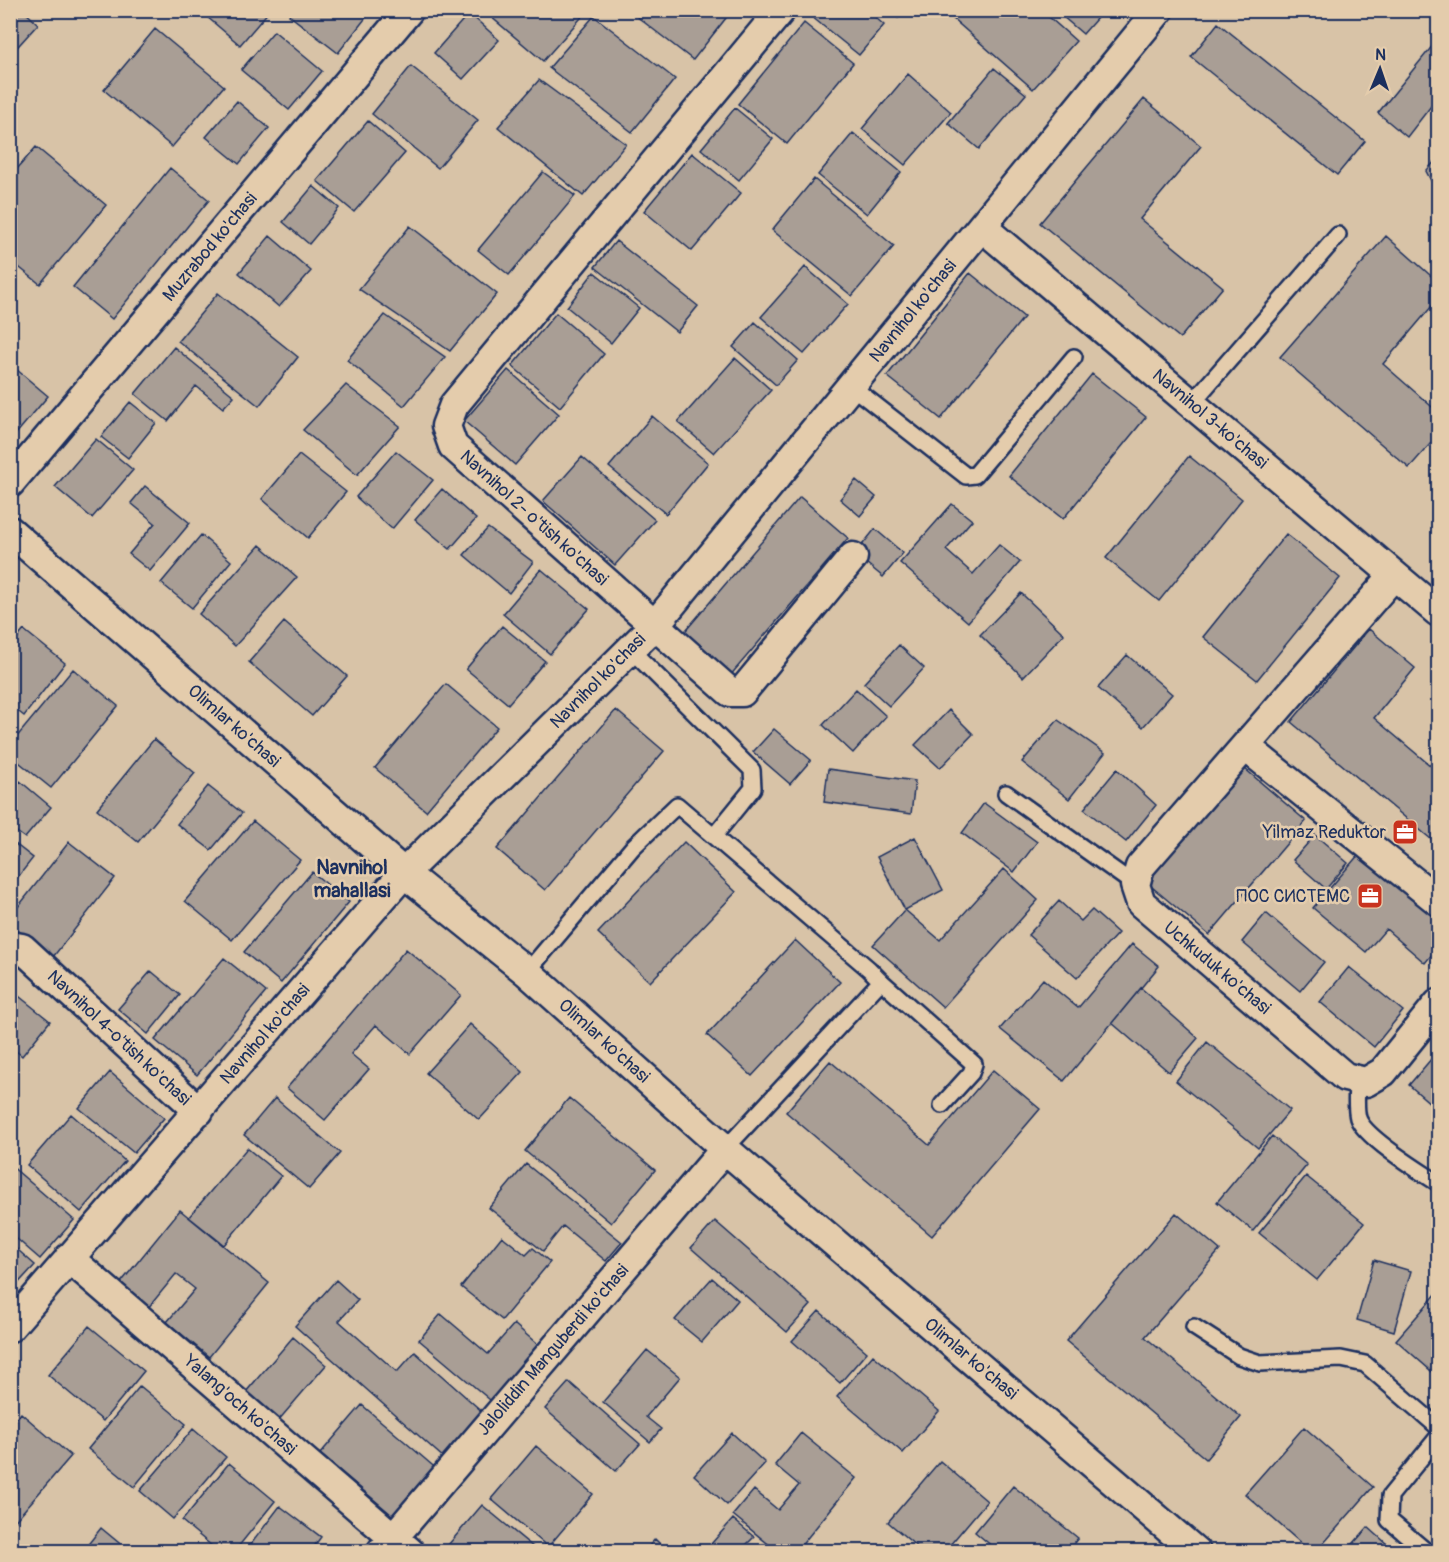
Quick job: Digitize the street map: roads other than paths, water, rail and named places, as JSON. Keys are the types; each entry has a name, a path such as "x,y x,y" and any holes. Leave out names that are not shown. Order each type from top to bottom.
{"street":[{"name":"Muzrabod ko'chasi","path":"10,483 409,10"},
{"name":"Navnihol 2- o'tish ko'chasi","path":"781,10 454,405 446,426 453,446 730,692 742,692 853,557"},
{"name":"Navnihol ko'chasi","path":"10,1327 404,873 654,626 1159,10"},
{"name":"Navnihol 3-ko'chasi","path":"982,227 1438,612"},
{"name":"Olimlar ko'chasi","path":"10,531 404,873 527,972 725,1149 1196,1551"},
{"path":"1135,885 1140,867 1394,574"},
{"path":"1246,747 1438,901"},
{"name":"Uchkuduk ko'chasi","path":"1135,885 1141,903 1345,1077 1357,1080"},
{"name":"Navnihol 4-o'tish ko'chasi","path":"10,946 22,948 199,1111"},
{"path":"1357,1080 1366,1082 1383,1072 1438,1004"},
{"name":"Jaloliddin Manguberdi ko'chasi","path":"395,1547 725,1149"},
{"name":"Yalang'och ko'chasi","path":"69,1258 395,1547"}],"lane":[{"path":"1192,403 1338,235"},
{"path":"851,386 966,476 975,475 1074,357"},
{"path":"630,649 752,770 753,788 714,836"},
{"path":"1006,793 1135,885"},
{"path":"527,972 633,847 677,805 974,1064 971,1072 942,1105"},
{"path":"725,1149 881,981"},
{"path":"1357,1080 1359,1119 1368,1132 1400,1158 1438,1183"},
{"path":"1194,1327 1239,1356 1260,1363 1341,1359 1365,1364 1438,1427"},
{"path":"1427,1551 1389,1520 1388,1508 1390,1496 1438,1437"}],"place":[{"name":"Yilmaz Reduktor","path":"1405,832"},
{"name":"ПОС СИСТЕМС","path":"1370,896"}],"district":[{"name":"Navnihol mahallasi","path":"352,878"}]}
